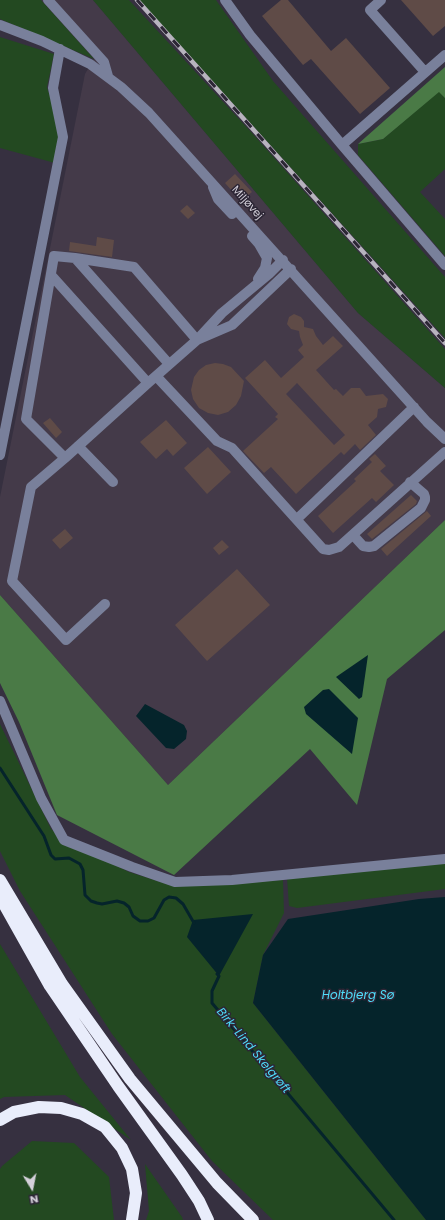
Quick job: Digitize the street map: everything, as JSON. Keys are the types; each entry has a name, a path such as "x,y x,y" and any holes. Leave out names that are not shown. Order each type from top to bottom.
{"highway":[{"path":"0,880 62,984 130,1079 217,1184 253,1220"},
{"path":"0,897 50,986 118,1086 182,1175 199,1202 208,1220"},
{"path":"0,1120 14,1112 40,1107 61,1108 82,1114 105,1127 122,1148 132,1170 136,1193 132,1220"}],"street":[{"path":"48,0 104,62 108,76"},
{"path":"225,0 250,35 445,265"},
{"path":"381,0 370,10 425,72"},
{"name":"Miljøvej","path":"0,25 90,64 108,76 149,113 283,260 427,422 445,439"},
{"path":"0,455 63,137 53,88 60,50"},
{"path":"342,145 445,54"},
{"path":"211,181 218,199 259,244 267,258 265,268 251,289"},
{"path":"65,458 26,419 54,256 134,267 197,340"},
{"path":"75,258 169,364"},
{"path":"105,604 66,640 12,581 31,487 197,340 222,313 283,260"},
{"path":"197,340 232,325 291,269"},
{"path":"51,275 148,383"},
{"path":"156,376 217,442 232,448 323,548 329,550 339,547 445,452"},
{"path":"297,519 414,407"},
{"path":"78,446 113,482"},
{"path":"353,535 364,546 374,546 421,508 425,500 424,494 410,482"},
{"path":"0,701 42,798 64,840 174,882 232,880 445,859"}],"shaded area":[{"path":"41,0 93,0 358,313 445,388 445,520 168,785 0,595 0,497 85,74 94,59"}],"green space":[{"path":"0,0 41,0 94,59 0,19"},
{"path":"93,0 129,0 252,133 445,349 445,388 358,313"},
{"path":"139,0 216,0 273,81 445,277 445,338"},
{"path":"0,37 54,54 47,87 63,137 55,163 0,148"},
{"path":"445,67 445,98 439,92 383,139 358,144"},
{"path":"439,91 445,98 445,169 420,192 445,219 445,256 358,155 358,144 383,139"},
{"path":"445,520 445,630 387,679 357,805 310,749 174,875 57,815 19,722 0,683 0,595 168,785"},
{"path":"0,724 51,829 64,840 129,872 173,886 283,880 284,913 263,955 253,1003 426,1220 273,1220 212,1161 112,1034 20,891 0,851"},
{"path":"445,863 445,889 297,908 289,906 287,878"},
{"path":"0,944 80,1077 131,1140 65,1095 4,1097 0,1099"},
{"path":"32,1141 74,1143 109,1177 114,1220 0,1220 0,1169"},
{"path":"145,1164 183,1220 146,1220 149,1211"}],"water":[{"path":"368,655 362,697 359,699 336,677"},
{"path":"329,689 358,718 352,754 306,714 304,707 323,690"},
{"path":"145,704 184,725 187,731 186,739 174,749 166,748 136,716"},
{"name":"Holtbjerg Sø","path":"445,897 445,1220 426,1220 253,1003 263,955 288,919 419,899"},
{"path":"253,914 219,976 187,937 193,920"}],"building":[{"path":"281,0 288,0 331,51 346,38 390,88 360,114 311,59 303,65 262,16"},
{"path":"401,0 445,0 445,26 433,36"},
{"path":"235,174 252,192 241,201 225,183"},
{"path":"187,205 195,213 188,219 180,211"},
{"path":"97,237 114,240 112,257 69,251 70,242 96,246"},
{"path":"294,314 301,317 304,321 304,327 313,329 323,345 333,336 343,346 316,370 334,390 336,389 343,396 351,388 360,388 366,396 383,394 388,399 386,407 378,409 377,417 368,425 376,435 360,450 355,444 344,455 341,452 296,494 271,467 264,473 243,451 278,419 275,417 278,414 245,378 265,360 281,378 304,357 298,350 303,345 299,331 291,329 287,324 289,317","holes":["297,383 345,435 334,445 286,394"]},
{"path":"215,363 231,367 244,381 241,396 236,405 228,412 218,415 208,413 199,408 193,399 191,390 194,377 199,370 206,365"},
{"path":"50,418 62,432 56,438 43,423"},
{"path":"166,420 187,443 173,456 167,449 156,459 140,442"},
{"path":"208,447 231,472 207,494 184,468"},
{"path":"375,454 386,466 380,471 394,485 376,502 372,498 333,533 318,516 356,481 354,479 372,462 369,459"},
{"path":"411,495 417,501 416,504 372,539 367,534"},
{"path":"427,511 431,516 387,556 381,549"},
{"path":"65,529 73,538 60,549 52,540"},
{"path":"222,540 229,547 219,555 213,548"},
{"path":"237,569 270,605 207,661 175,625"}],"waterway":[{"name":"Birk-Lind Skelgrøft","path":"0,768 44,836 51,855 55,859 69,858 80,864 83,870 85,895 91,901 102,904 117,901 124,903 129,907 133,916 140,921 148,921 154,918 164,900 169,897 176,898 183,904 194,923"},
{"name":"Birk-Lind Skelgrøft","path":"217,974 219,976 212,991 212,1003 394,1220"}],"railway":[{"path":"137,0 445,343"}]}
